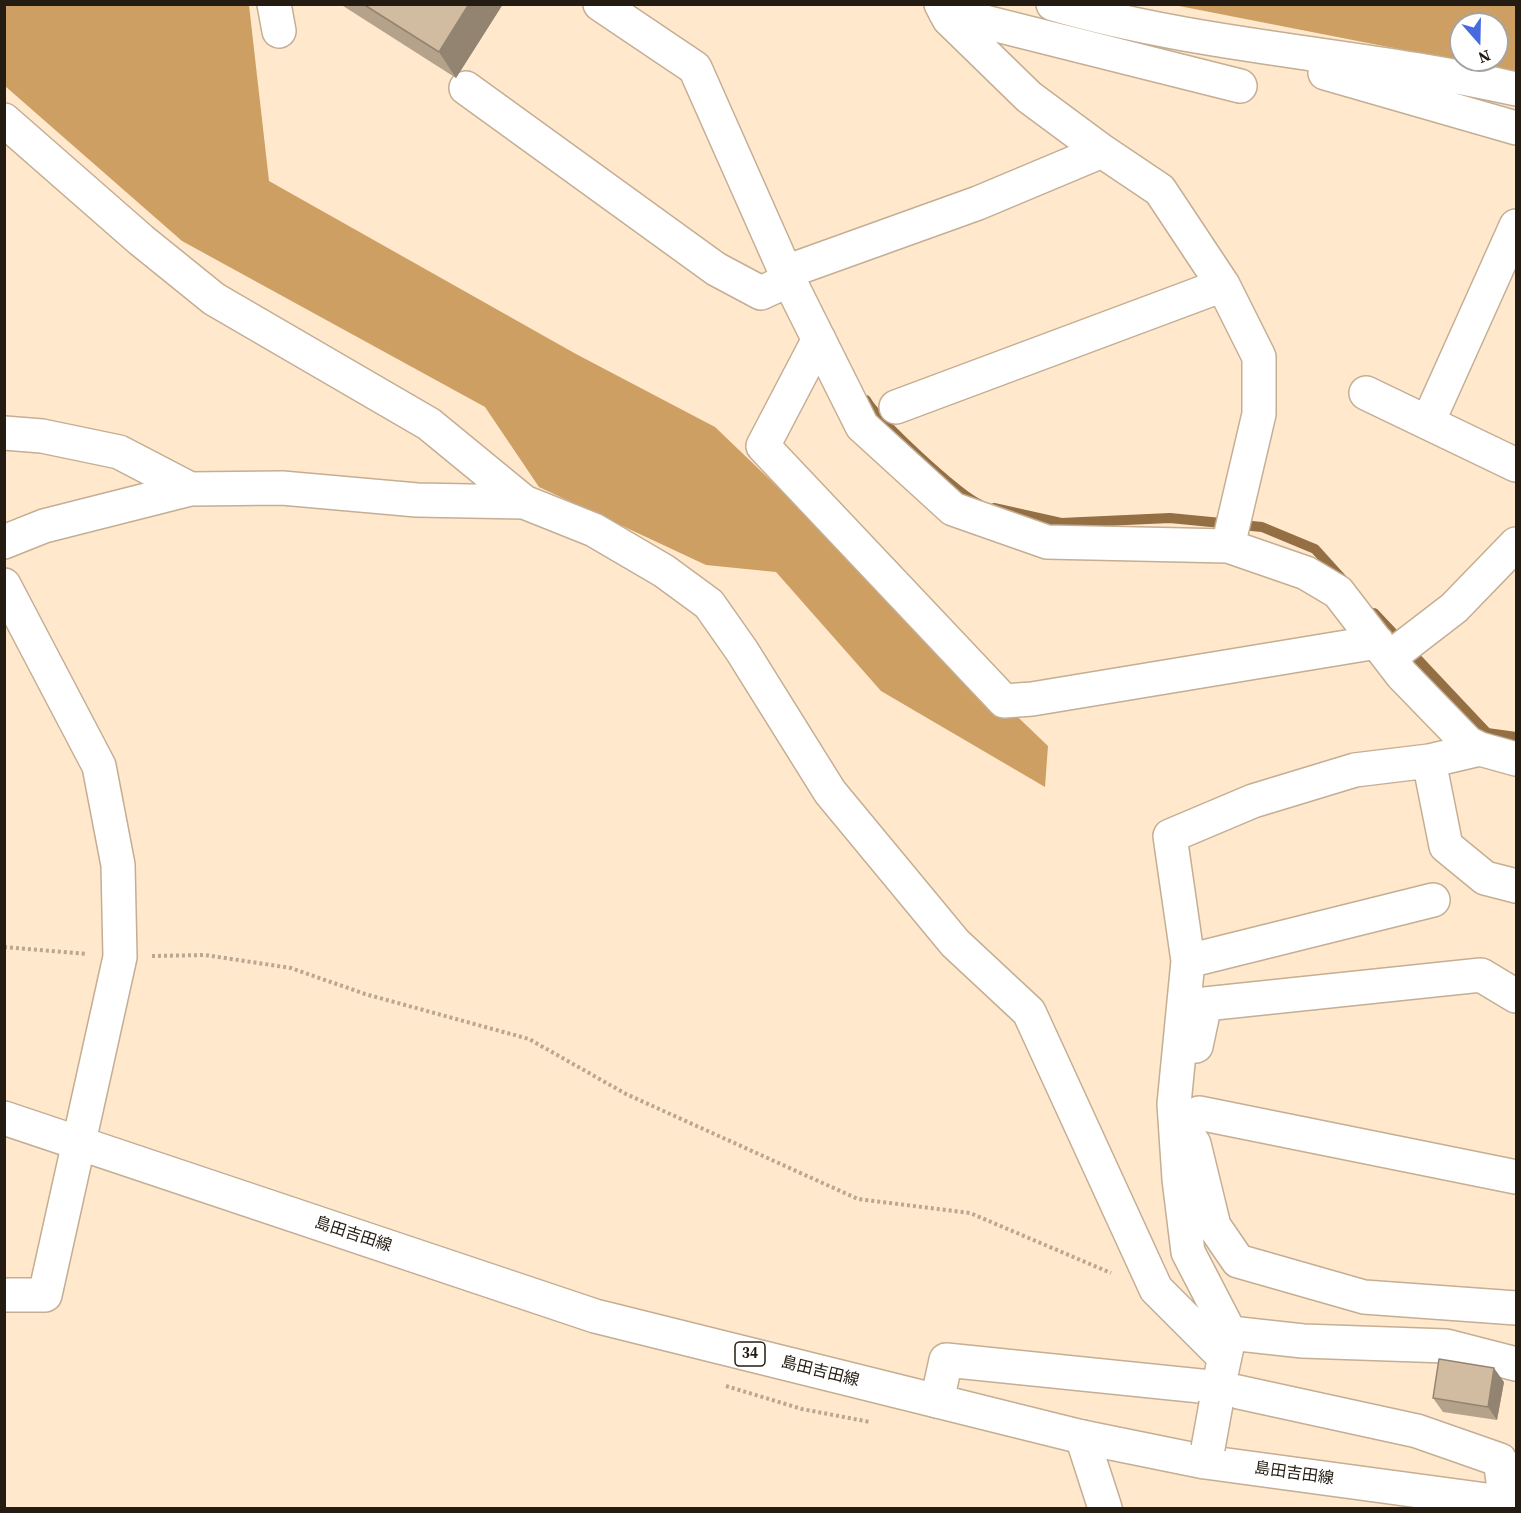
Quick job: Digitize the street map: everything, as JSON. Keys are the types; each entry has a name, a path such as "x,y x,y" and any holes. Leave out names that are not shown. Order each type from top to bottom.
{"street":[{"path":"600,4 695,68 788,274 862,426 953,509 1047,542 1228,544 1306,573 1338,592 1402,675 1468,743 1480,749 1516,759"},
{"path":"1053,4 1095,16 1293,50 1442,72 1516,89"},
{"path":"943,8 1240,86"},
{"path":"943,8 948,19 1029,97 1160,190 1223,285 1259,357 1260,414 1228,544"},
{"path":"1293,50 1304,68 1516,128"},
{"path":"466,88 716,269 761,293 788,274 823,259 978,203 1102,151"},
{"path":"4,120 141,240 214,299 429,424 524,501 594,530 664,571 709,604 742,651 830,792 955,943 1029,1012 1156,1289 1222,1371"},
{"path":"1428,422 1516,226"},
{"path":"896,407 1223,285"},
{"path":"819,339 763,446 1004,701 1386,652 1422,632 1454,608 1516,544"},
{"path":"1366,393 1516,465"},
{"path":"4,433 42,436 119,452 190,489"},
{"path":"4,542 44,526 190,489 282,488 417,500 524,501"},
{"path":"4,585 99,766 118,865 120,957 45,1295 4,1295"},
{"path":"1207,1455 1222,1371 1188,1252 1179,1179 1177,1120 1188,961 1170,836 1253,801 1355,770 1429,761 1480,749"},
{"path":"1429,761 1446,846 1485,878 1516,886"},
{"path":"1188,961 1433,900"},
{"path":"1516,996 1481,975 1205,1004 1177,1120 1194,1144 1214,1226 1238,1261 1364,1297 1516,1308"},
{"path":"1177,1120 1199,1113 1516,1177"},
{"name":"島田吉田線","path":"4,1118 595,1316 1082,1437 1511,1503"},
{"path":"1222,1371 1303,1341 1446,1346 1516,1364"},
{"path":"936,1401 946,1360 1222,1371 1417,1431 1500,1460 1511,1503"},
{"path":"1082,1437 1105,1509"}],"path":[{"path":"4,947 120,957 205,955 291,968 365,994 530,1039 626,1094 858,1199 970,1213 1089,1265 1156,1289"}],"shaded area":[{"path":"5,5 249,5 269,181 576,354 715,427 1048,746 1045,787 881,691 776,572 706,565 539,487 485,407 182,241 5,86"},
{"path":"1174,5 1516,5 1516,72 1509,71 1509,12 1449,12 1449,59"}],"building":[{"path":"363,4 469,4 439,52"},
{"path":"1439,1359 1494,1368 1488,1407 1433,1398"}],"waterway":[{"path":"866,400 919,457 969,499 979,504"},
{"path":"994,508 1061,523 1170,518 1262,527 1315,549 1343,580"},
{"path":"1374,613 1487,733 1516,737"}]}
